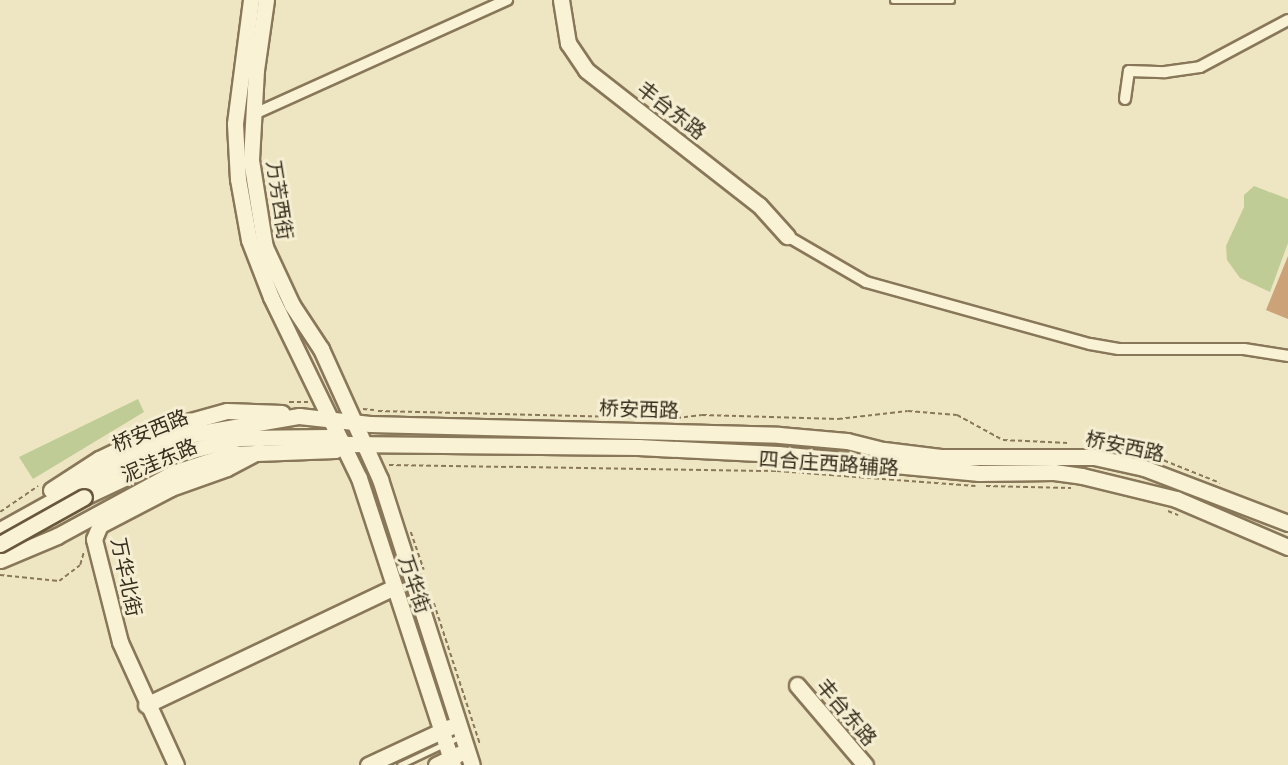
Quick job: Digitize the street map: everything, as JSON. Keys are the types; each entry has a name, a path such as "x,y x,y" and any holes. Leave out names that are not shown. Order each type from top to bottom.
{"main road":[{"name":"万芳西街","path":"251,0 235,124 243,212 271,297 332,419"},
{"name":"万芳西街","path":"266,0 252,116 251,160 265,247 292,305 321,350 354,423"},
{"name":"丰台东路","path":"561,0 567,43 586,70 759,205 788,236"},
{"name":"泥洼东路","path":"0,523 99,459 162,429 227,411 248,410 299,416"},
{"name":"桥安西路","path":"80,492 128,459 182,436 299,416 354,423 779,435 847,441 884,450 941,457 1094,457 1144,468 1288,523"},
{"name":"万华街","path":"332,419 346,444 444,737 446,763"},
{"name":"万华街","path":"354,423 380,479 470,758"},
{"name":"桥安西路","path":"0,530 80,492 172,455 218,442 310,436 329,437 346,444 638,447 778,454 979,473 1054,472 1124,484 1176,499 1288,547"},
{"name":"泥洼东路","path":"0,560 57,536 172,473 231,454 260,451 335,450 346,444"},
{"name":"万华北街","path":"176,765 146,705 120,642 94,539 100,525 171,488 227,468 260,451"},
{"path":"0,543 80,492"},
{"path":"146,705 394,588"},
{"name":"丰台东路","path":"797,685 865,765"},
{"path":"368,765 460,729"},
{"path":"446,763 470,758"}],"street":[{"path":"252,116 507,0"},
{"path":"1125,99 1130,71 1165,72 1200,67 1288,20"},
{"path":"788,236 866,282 1090,344 1119,349 1244,349 1288,356"}],"lane":[{"path":"893,0 951,0"},
{"path":"400,765 444,737"}],"path":[{"name":"四合庄西路辅路","path":"387,465 777,471 946,486 1080,489"},
{"path":"1161,508 1181,516"},
{"path":"0,574 59,581 80,565 85,548 94,539"}],"green space":[{"path":"1254,186 1288,199 1288,243 1270,292 1240,278 1227,260 1226,246 1244,207 1244,195"},
{"path":"138,399 144,412 33,479 19,457"}],"building":[{"path":"1288,256 1288,319 1266,310"}]}
